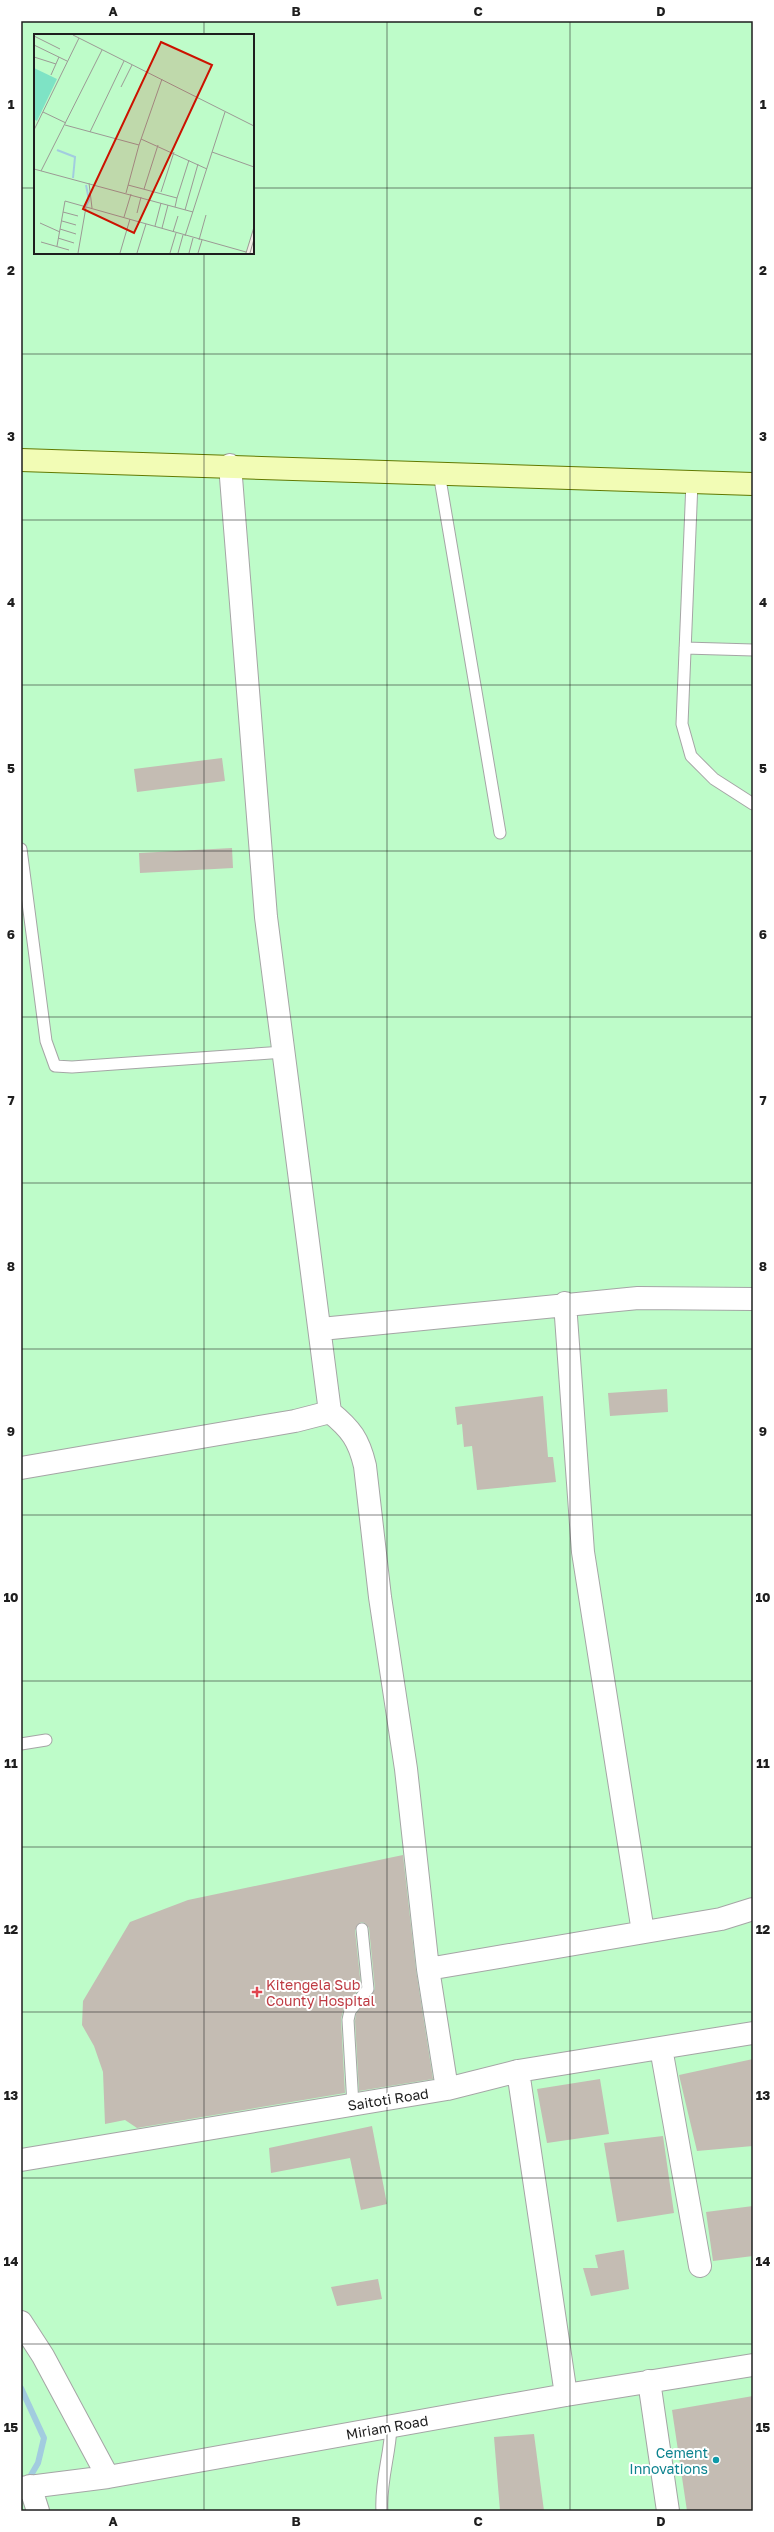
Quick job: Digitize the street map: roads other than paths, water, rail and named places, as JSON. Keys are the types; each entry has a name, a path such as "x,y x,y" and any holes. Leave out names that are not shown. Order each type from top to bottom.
{"street":[{"path":"21,460 753,484"},
{"path":"230,466 266,917 321,1329 330,1412 348,1426 360,1445 366,1466 380,1597 406,1769 428,1969 447,2089"},
{"path":"321,1329 565,1303 638,1298 753,1299"},
{"path":"565,1303 583,1552 643,1932"},
{"path":"21,1468 294,1420 330,1412"},
{"path":"428,1969 721,1919 753,1909"},
{"name":"Saitoti Road","path":"21,2160 447,2089 518,2071 753,2033"},
{"path":"661,2048 700,2266"},
{"path":"518,2071 566,2395"},
{"path":"21,2322 43,2356 108,2477"},
{"name":"Miriam Road","path":"26,2487 108,2477 566,2395 753,2365"},
{"path":"649,2382 668,2511"},
{"path":"26,2487 38,2511"}],"lane":[{"path":"438,473 500,833"},
{"path":"692,482 682,724 691,756 714,779 753,804"},
{"path":"685,648 753,650"},
{"path":"21,849 46,1041 54,1066 72,1067 284,1052"},
{"path":"21,1744 46,1740"},
{"path":"353,2105 348,2020 350,2011 368,1989 362,1929"},
{"path":"382,2511 382,2484 390,2450 390,2427"}],"waterway":[{"path":"21,2388 44,2438 38,2463 27,2482"}],"place":[{"name":"Kitengela Sub County Hospital","path":"257,1992"},
{"name":"Cement Innovations","path":"716,2460"}]}
